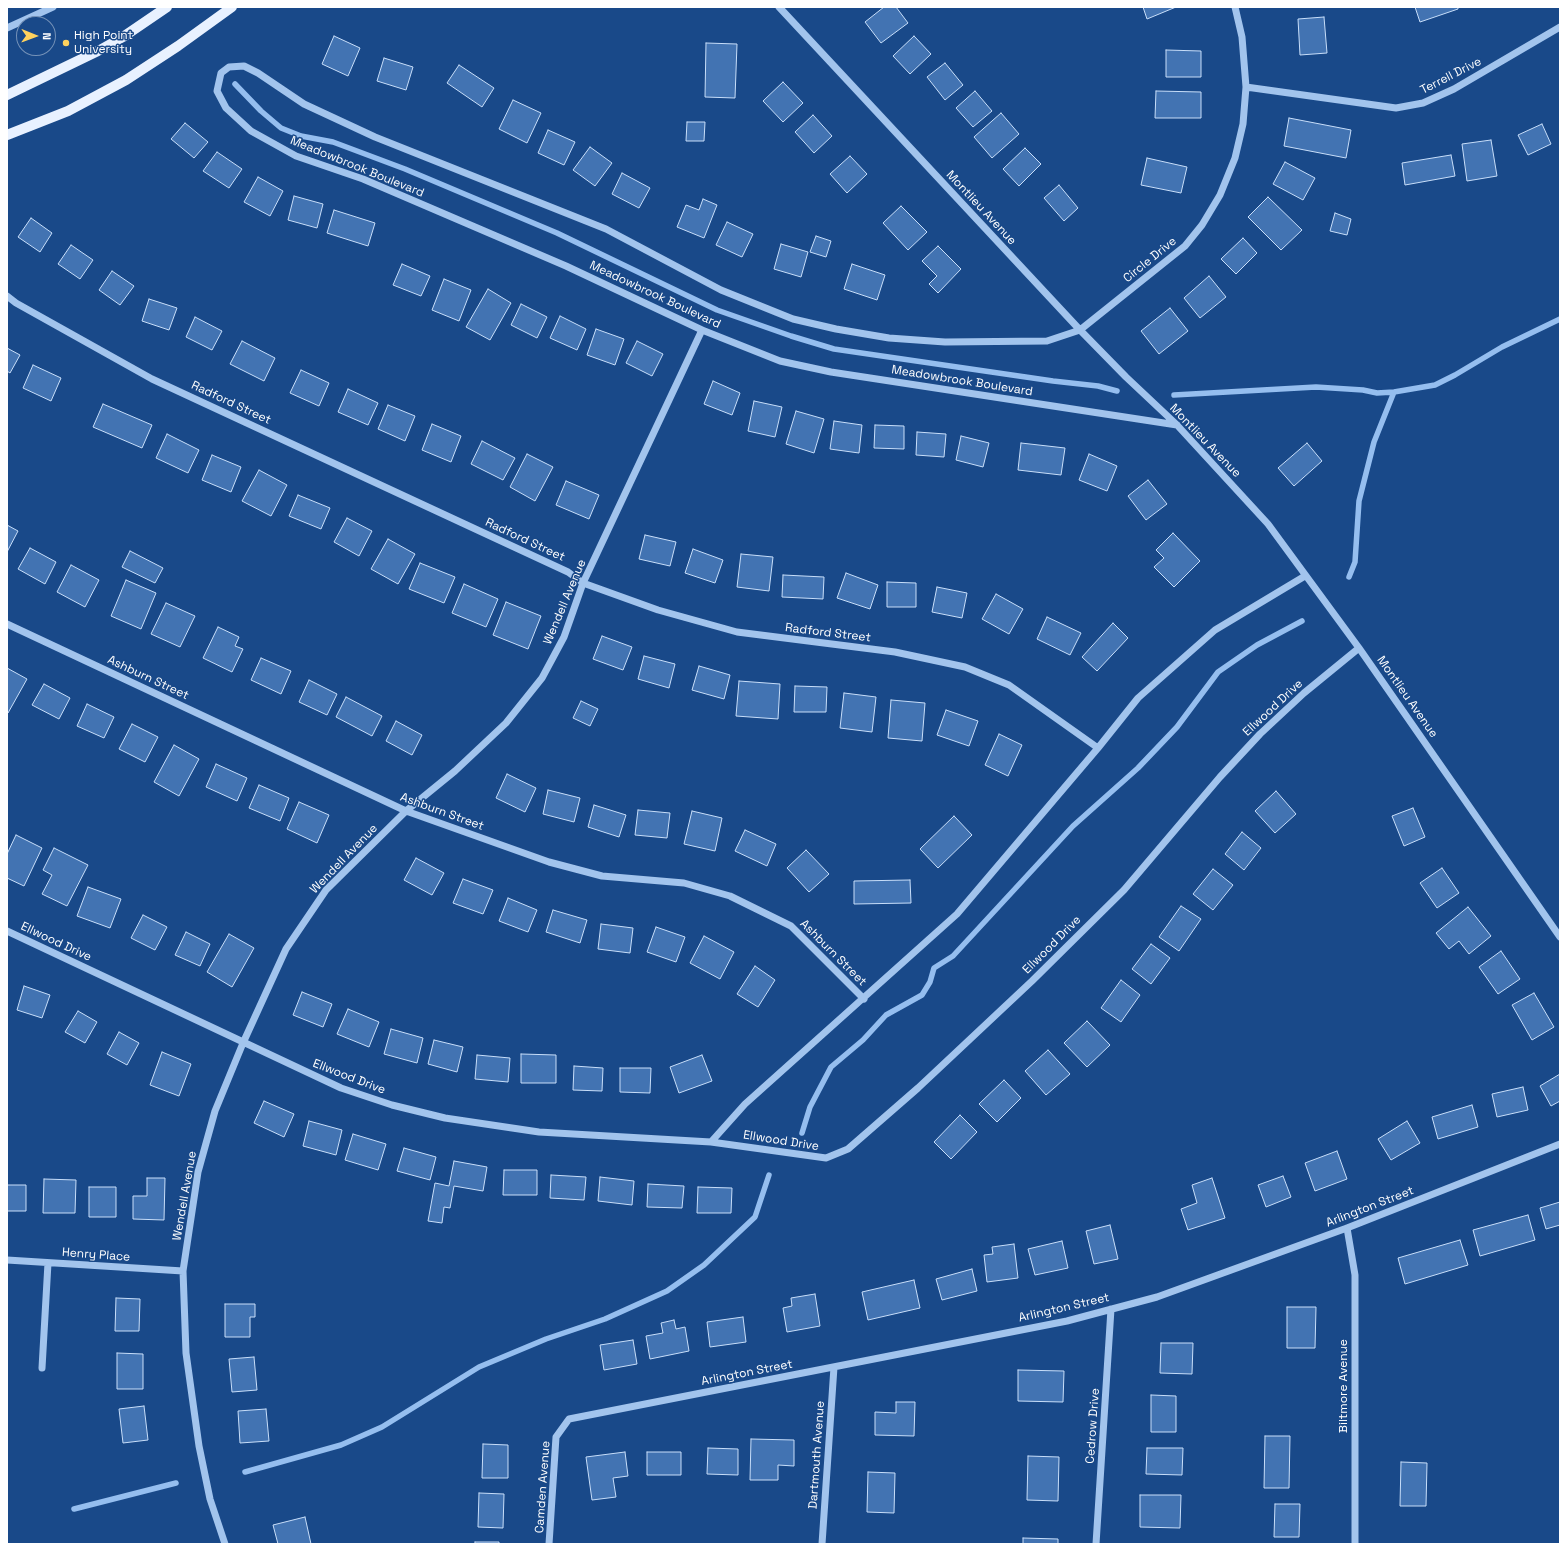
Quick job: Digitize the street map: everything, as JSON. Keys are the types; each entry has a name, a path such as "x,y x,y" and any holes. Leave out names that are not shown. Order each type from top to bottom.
{"main road":[{"path":"7,95 98,51 167,7"},
{"path":"7,135 68,111 126,80 184,42 232,7"}],"street":[{"path":"7,28 53,7"},
{"name":"Montlieu Avenue","path":"779,7 1080,330 1126,378 1177,426 1268,524 1305,576 1360,648 1560,937"},
{"name":"Circle Drive","path":"1080,330 1185,246 1202,225 1220,195 1235,158 1243,124 1246,87 1242,37 1235,7"},
{"name":"Terrell Drive","path":"1246,87 1396,108 1423,103 1454,89 1560,27"},
{"name":"Meadowbrook Boulevard","path":"1080,330 1047,341 945,342 889,338 836,329 793,319 721,290 606,229 375,137 304,104 258,73 244,66 229,67 221,73 217,91 226,108 251,131 296,156 363,179 566,266 702,330 780,361 831,372 1177,426"},
{"name":"Radford Street","path":"7,296 16,303 152,379 568,572 583,583 658,610 737,632 895,652 965,667 1010,685 1098,748"},
{"name":"Wendell Avenue","path":"225,1544 210,1498 199,1446 186,1353 183,1271 198,1172 216,1111 243,1043 286,949 326,890 406,811 455,771 506,723 542,678 564,637 583,583 702,330"},
{"name":"Ellwood Drive","path":"711,1142 745,1104 958,914 1098,748 1138,698 1215,630 1305,576"},
{"name":"Ashburn Street","path":"7,624 406,811 549,862 602,876 684,883 730,896 791,926 864,999"},
{"name":"Ellwood Drive","path":"7,931 341,1088 392,1105 445,1118 539,1132 711,1142 826,1158 848,1149 918,1088 1020,992 1124,890 1220,777 1260,734 1304,693 1360,648"},
{"name":"Arlington Street","path":"560,1432 569,1419 1067,1321 1157,1297 1347,1228 1560,1144"},
{"name":"Biltmore Avenue","path":"1347,1228 1355,1275 1355,1544"},
{"name":"Henry Place","path":"7,1260 183,1271"},
{"path":"42,1368 48,1263"},
{"name":"Cedrow Drive","path":"1096,1544 1111,1309"},
{"name":"Dartmouth Avenue","path":"822,1544 834,1367"},
{"name":"Camden Avenue","path":"549,1544 556,1437 560,1432"}],"building":[{"path":"884,7 896,7 908,23 881,43 865,22"},
{"path":"1143,7 1176,7 1147,19"},
{"path":"1415,7 1458,7 1458,9 1420,22"},
{"path":"1324,17 1327,53 1300,55 1298,19"},
{"path":"334,36 360,48 348,76 322,64"},
{"path":"914,36 931,54 910,74 893,56"},
{"path":"706,43 737,44 735,98 705,97"},
{"path":"1166,50 1201,51 1201,77 1166,77"},
{"path":"384,58 413,67 406,90 377,81"},
{"path":"945,63 963,85 945,100 927,77"},
{"path":"459,65 494,88 482,107 447,83"},
{"path":"783,82 803,103 783,122 763,101"},
{"path":"975,91 992,111 973,127 956,108"},
{"path":"1156,91 1201,92 1201,118 1155,118"},
{"path":"513,100 541,113 527,143 499,129"},
{"path":"1001,113 1019,134 992,158 974,137"},
{"path":"813,115 832,136 814,153 795,132"},
{"path":"1289,118 1351,130 1346,158 1284,146"},
{"path":"687,122 705,122 704,141 686,141"},
{"path":"185,123 208,142 194,158 171,139"},
{"path":"1542,124 1551,144 1528,155 1518,135"},
{"path":"548,130 575,142 564,165 538,153"},
{"path":"1491,140 1497,176 1467,181 1462,144"},
{"path":"590,147 612,163 595,186 573,170"},
{"path":"1025,148 1041,164 1019,186 1003,169"},
{"path":"217,152 242,169 229,188 203,171"},
{"path":"1451,155 1455,176 1405,185 1402,163"},
{"path":"850,156 867,174 847,193 830,174"},
{"path":"1147,158 1187,167 1181,193 1141,185"},
{"path":"1285,162 1315,178 1303,200 1273,184"},
{"path":"622,173 650,188 639,208 612,194"},
{"path":"258,177 283,191 270,216 244,202"},
{"path":"1059,185 1078,208 1064,221 1044,198"},
{"path":"294,196 323,204 317,228 288,220"},
{"path":"1268,197 1302,230 1281,250 1248,217"},
{"path":"703,199 717,205 704,238 677,227 686,205 699,210"},
{"path":"901,206 927,232 908,250 883,223"},
{"path":"334,210 375,223 368,246 327,233"},
{"path":"1335,213 1351,219 1347,235 1330,231"},
{"path":"31,218 52,233 40,252 18,237"},
{"path":"727,222 753,234 742,257 716,245"},
{"path":"816,236 831,241 826,257 810,252"},
{"path":"1243,238 1257,253 1236,274 1221,259"},
{"path":"781,244 808,252 801,277 774,269"},
{"path":"71,245 93,260 80,279 58,264"},
{"path":"938,246 961,269 938,293 929,284 937,276 922,261"},
{"path":"402,264 430,276 421,296 393,285"},
{"path":"852,264 885,275 877,300 844,289"},
{"path":"112,271 134,286 120,305 99,290"},
{"path":"1209,276 1226,297 1200,318 1184,298"},
{"path":"444,279 471,290 459,321 432,310"},
{"path":"488,289 511,303 490,340 466,327"},
{"path":"149,299 177,308 169,330 142,321"},
{"path":"521,304 547,317 537,338 511,325"},
{"path":"1170,308 1188,331 1159,354 1141,331"},
{"path":"560,316 586,329 577,350 550,338"},
{"path":"195,317 222,331 212,350 186,337"},
{"path":"596,329 624,339 615,365 587,355"},
{"path":"242,341 275,358 264,381 230,364"},
{"path":"637,341 663,354 652,376 626,363"},
{"path":"7,348 20,355 10,373 7,371"},
{"path":"33,365 61,378 51,401 23,388"},
{"path":"301,370 329,383 319,406 290,393"},
{"path":"713,381 740,393 732,415 704,404"},
{"path":"348,389 378,403 368,425 338,412"},
{"path":"754,401 782,407 775,437 748,431"},
{"path":"103,404 152,425 142,448 93,427"},
{"path":"388,405 415,416 405,441 378,429"},
{"path":"796,411 824,419 814,453 786,444"},
{"path":"834,421 862,425 859,453 830,449"},
{"path":"432,424 461,436 451,462 422,450"},
{"path":"875,425 904,426 904,449 874,448"},
{"path":"917,432 946,434 944,457 916,455"},
{"path":"167,434 199,450 188,473 156,458"},
{"path":"961,436 989,443 983,467 956,460"},
{"path":"482,441 515,458 503,480 471,464"},
{"path":"1021,443 1065,448 1061,475 1018,470"},
{"path":"1307,443 1322,461 1294,486 1278,468"},
{"path":"527,454 553,467 535,501 510,487"},
{"path":"1089,454 1117,466 1107,491 1079,480"},
{"path":"212,455 241,467 231,492 202,480"},
{"path":"259,470 287,485 271,516 242,501"},
{"path":"1148,480 1167,504 1146,520 1128,496"},
{"path":"566,481 599,495 589,519 556,505"},
{"path":"298,495 330,508 321,529 289,516"},
{"path":"347,518 372,531 359,556 334,542"},
{"path":"7,525 18,531 7,552"},
{"path":"1173,533 1200,561 1174,587 1154,567 1164,558 1156,550"},
{"path":"645,535 676,542 670,566 639,559"},
{"path":"388,539 415,554 398,584 371,569"},
{"path":"30,548 56,562 45,584 18,569"},
{"path":"693,549 723,560 715,583 685,573"},
{"path":"130,551 163,568 155,583 122,567"},
{"path":"741,554 773,557 769,591 737,587"},
{"path":"420,563 455,577 444,603 409,589"},
{"path":"71,565 99,580 85,607 57,592"},
{"path":"846,573 878,585 870,609 837,598"},
{"path":"783,575 824,577 823,599 782,597"},
{"path":"126,580 156,593 141,629 111,616"},
{"path":"887,582 916,583 916,607 887,607"},
{"path":"464,584 498,599 486,627 452,613"},
{"path":"937,587 967,593 962,618 932,612"},
{"path":"996,594 1023,609 1009,634 982,619"},
{"path":"506,602 541,616 528,649 493,635"},
{"path":"166,603 195,616 180,647 151,634"},
{"path":"1047,617 1081,633 1070,655 1037,639"},
{"path":"1113,623 1128,638 1097,671 1082,657"},
{"path":"218,627 239,637 235,646 243,649 232,672 203,658"},
{"path":"602,636 632,647 623,670 593,659"},
{"path":"644,656 675,664 669,688 638,679"},
{"path":"261,658 291,671 281,694 251,680"},
{"path":"699,666 730,675 724,699 692,690"},
{"path":"7,668 27,679 8,713 7,713"},
{"path":"309,680 337,694 327,715 299,702"},
{"path":"739,681 780,684 778,719 736,716"},
{"path":"44,684 70,698 59,719 32,705"},
{"path":"795,686 827,687 826,712 794,712"},
{"path":"844,693 876,697 872,732 840,728"},
{"path":"346,697 382,716 372,736 336,717"},
{"path":"891,700 925,703 922,741 888,738"},
{"path":"581,701 598,709 590,726 573,718"},
{"path":"87,704 114,717 104,738 77,726"},
{"path":"946,710 978,721 969,746 937,735"},
{"path":"396,721 422,735 412,755 386,741"},
{"path":"132,724 158,737 145,762 119,749"},
{"path":"999,734 1022,745 1008,776 985,765"},
{"path":"174,745 199,759 179,796 154,782"},
{"path":"216,764 247,778 237,801 206,787"},
{"path":"507,774 536,788 525,812 496,798"},
{"path":"259,785 289,798 280,821 249,808"},
{"path":"548,790 580,798 574,822 543,814"},
{"path":"1276,791 1296,814 1275,833 1255,811"},
{"path":"299,802 329,815 317,843 287,829"},
{"path":"594,805 626,815 619,837 588,827"},
{"path":"1413,808 1425,837 1404,846 1392,816"},
{"path":"638,810 670,813 667,838 635,835"},
{"path":"692,811 722,818 715,851 684,844"},
{"path":"954,816 972,835 938,868 920,849"},
{"path":"745,830 776,844 767,866 735,851"},
{"path":"1242,832 1261,848 1244,870 1225,854"},
{"path":"16,835 42,848 24,886 7,878 7,854"},
{"path":"54,848 88,865 67,906 42,894 52,875 43,870"},
{"path":"806,850 829,874 809,892 787,868"},
{"path":"416,858 444,873 432,895 404,880"},
{"path":"1442,868 1459,893 1437,908 1420,883"},
{"path":"1213,869 1233,885 1213,910 1193,894"},
{"path":"463,879 493,890 483,914 453,903"},
{"path":"910,880 911,903 854,904 854,881"},
{"path":"88,887 121,899 110,928 77,916"},
{"path":"508,898 537,910 528,932 499,921"},
{"path":"1181,906 1201,919 1179,951 1159,937"},
{"path":"1468,907 1491,936 1469,954 1459,941 1449,949 1436,933"},
{"path":"553,910 587,920 580,943 546,932"},
{"path":"143,915 167,927 155,950 131,938"},
{"path":"601,924 633,928 630,953 598,949"},
{"path":"656,927 685,937 676,962 647,952"},
{"path":"186,932 210,944 200,966 175,955"},
{"path":"229,934 254,948 232,987 207,972"},
{"path":"704,936 734,952 720,979 690,963"},
{"path":"1151,944 1170,958 1151,984 1132,969"},
{"path":"1501,951 1520,979 1498,994 1479,967"},
{"path":"755,966 775,980 758,1007 737,994"},
{"path":"1121,980 1140,995 1121,1022 1101,1008"},
{"path":"24,986 50,995 42,1018 17,1010"},
{"path":"302,992 332,1004 323,1027 293,1015"},
{"path":"1534,993 1554,1027 1532,1040 1512,1005"},
{"path":"348,1009 379,1022 369,1047 337,1034"},
{"path":"78,1011 97,1022 85,1043 65,1032"},
{"path":"1087,1021 1110,1045 1087,1067 1064,1043"},
{"path":"391,1029 423,1038 417,1063 384,1054"},
{"path":"119,1032 139,1043 127,1065 107,1054"},
{"path":"434,1040 463,1047 457,1072 428,1064"},
{"path":"1048,1050 1070,1074 1046,1095 1025,1071"},
{"path":"162,1052 191,1064 179,1096 150,1085"},
{"path":"521,1054 556,1055 556,1083 521,1083"},
{"path":"477,1055 510,1058 508,1082 475,1079"},
{"path":"702,1055 712,1081 679,1093 670,1067"},
{"path":"574,1066 603,1068 602,1091 573,1090"},
{"path":"620,1068 651,1068 650,1093 620,1092"},
{"path":"1560,1074 1560,1101 1551,1106 1540,1086"},
{"path":"1004,1080 1021,1098 997,1122 979,1104"},
{"path":"1523,1087 1528,1110 1497,1117 1492,1094"},
{"path":"264,1101 294,1114 284,1137 254,1123"},
{"path":"1472,1105 1478,1127 1438,1139 1432,1117"},
{"path":"960,1115 977,1132 951,1159 934,1142"},
{"path":"309,1121 342,1130 336,1155 303,1146"},
{"path":"1407,1121 1420,1143 1391,1160 1378,1139"},
{"path":"353,1134 386,1144 378,1170 345,1160"},
{"path":"404,1148 436,1157 430,1180 397,1171"},
{"path":"1337,1151 1347,1179 1315,1191 1305,1163"},
{"path":"454,1161 487,1167 483,1191 454,1186 450,1208 444,1207 442,1223 428,1221 435,1183 449,1186"},
{"path":"504,1170 537,1170 537,1195 503,1195"},
{"path":"551,1175 586,1177 584,1200 550,1198"},
{"path":"1283,1176 1291,1197 1266,1207 1258,1185"},
{"path":"600,1177 634,1181 632,1205 598,1201"},
{"path":"147,1178 165,1178 164,1220 133,1219 133,1196 147,1196"},
{"path":"1212,1178 1225,1218 1188,1230 1181,1209 1197,1203 1192,1185"},
{"path":"44,1179 76,1180 75,1213 43,1213"},
{"path":"648,1184 684,1186 682,1208 647,1207"},
{"path":"7,1185 26,1185 26,1211 7,1211"},
{"path":"89,1187 116,1187 116,1217 89,1217"},
{"path":"698,1187 732,1188 731,1213 697,1213"},
{"path":"1560,1202 1560,1225 1546,1229 1540,1208"},
{"path":"1528,1215 1535,1240 1480,1256 1473,1230"},
{"path":"1110,1225 1118,1259 1094,1264 1086,1231"},
{"path":"1460,1240 1468,1265 1405,1284 1398,1258"},
{"path":"1062,1241 1068,1268 1035,1275 1028,1249"},
{"path":"1014,1244 1018,1278 987,1282 984,1255 993,1254 992,1247"},
{"path":"972,1269 977,1291 942,1300 936,1279"},
{"path":"914,1280 920,1308 868,1320 862,1292"},
{"path":"815,1294 820,1326 787,1332 783,1308 792,1306 791,1298"},
{"path":"116,1298 140,1299 139,1331 115,1331"},
{"path":"225,1304 255,1304 255,1317 250,1317 250,1337 225,1337"},
{"path":"1287,1307 1316,1307 1315,1348 1287,1348"},
{"path":"743,1317 746,1342 710,1347 707,1322"},
{"path":"674,1320 676,1329 685,1327 689,1351 650,1359 646,1336 663,1333 661,1323"},
{"path":"633,1340 637,1364 604,1370 600,1345"},
{"path":"1161,1343 1193,1343 1192,1374 1160,1373"},
{"path":"117,1353 143,1354 143,1389 117,1389"},
{"path":"254,1357 257,1390 232,1392 229,1359"},
{"path":"1018,1370 1064,1371 1063,1402 1018,1401"},
{"path":"1151,1395 1176,1396 1176,1432 1151,1432"},
{"path":"896,1402 915,1402 914,1436 875,1435 875,1412 896,1413"},
{"path":"144,1406 148,1440 123,1443 119,1409"},
{"path":"266,1409 269,1441 240,1443 238,1411"},
{"path":"1265,1436 1290,1436 1289,1488 1264,1488"},
{"path":"751,1439 794,1440 794,1466 778,1465 778,1480 750,1480"},
{"path":"483,1444 508,1445 508,1478 482,1478"},
{"path":"708,1448 738,1449 738,1475 707,1474"},
{"path":"1147,1448 1183,1448 1182,1475 1146,1474"},
{"path":"625,1452 628,1476 613,1478 616,1497 592,1500 586,1457"},
{"path":"647,1452 681,1452 681,1475 647,1475"},
{"path":"1028,1456 1059,1457 1058,1501 1027,1500"},
{"path":"1401,1462 1427,1463 1426,1506 1400,1506"},
{"path":"868,1472 895,1473 894,1513 867,1512"},
{"path":"479,1493 504,1494 503,1528 478,1527"},
{"path":"1140,1495 1181,1495 1180,1528 1140,1527"},
{"path":"1275,1504 1300,1504 1299,1537 1274,1537"},
{"path":"305,1517 311,1544 278,1544 273,1525"},
{"path":"1023,1538 1058,1539 1058,1544 1023,1544"},
{"path":"475,1542 499,1542 499,1544 475,1544"}],"waterway":[{"path":"235,84 261,111 281,128 301,136 333,142 405,169 557,233 717,310 791,336 834,349 1053,381 1098,386 1117,391"},
{"path":"1174,395 1316,387 1363,390 1377,393 1394,392 1435,385 1502,347 1560,319"},
{"path":"1349,577 1355,562 1359,501 1374,442 1394,392"},
{"path":"802,1133 810,1107 831,1067 863,1040 886,1015 922,995 930,982 934,968 953,956 1073,826 1138,768 1177,727 1218,672 1257,645 1302,621"},
{"path":"245,1472 341,1445 382,1427 479,1367 546,1339 605,1319 667,1291 704,1265 755,1217 769,1175"},
{"path":"74,1509 176,1483"}],"place":[{"name":"High Point University","path":"66,43"}]}
